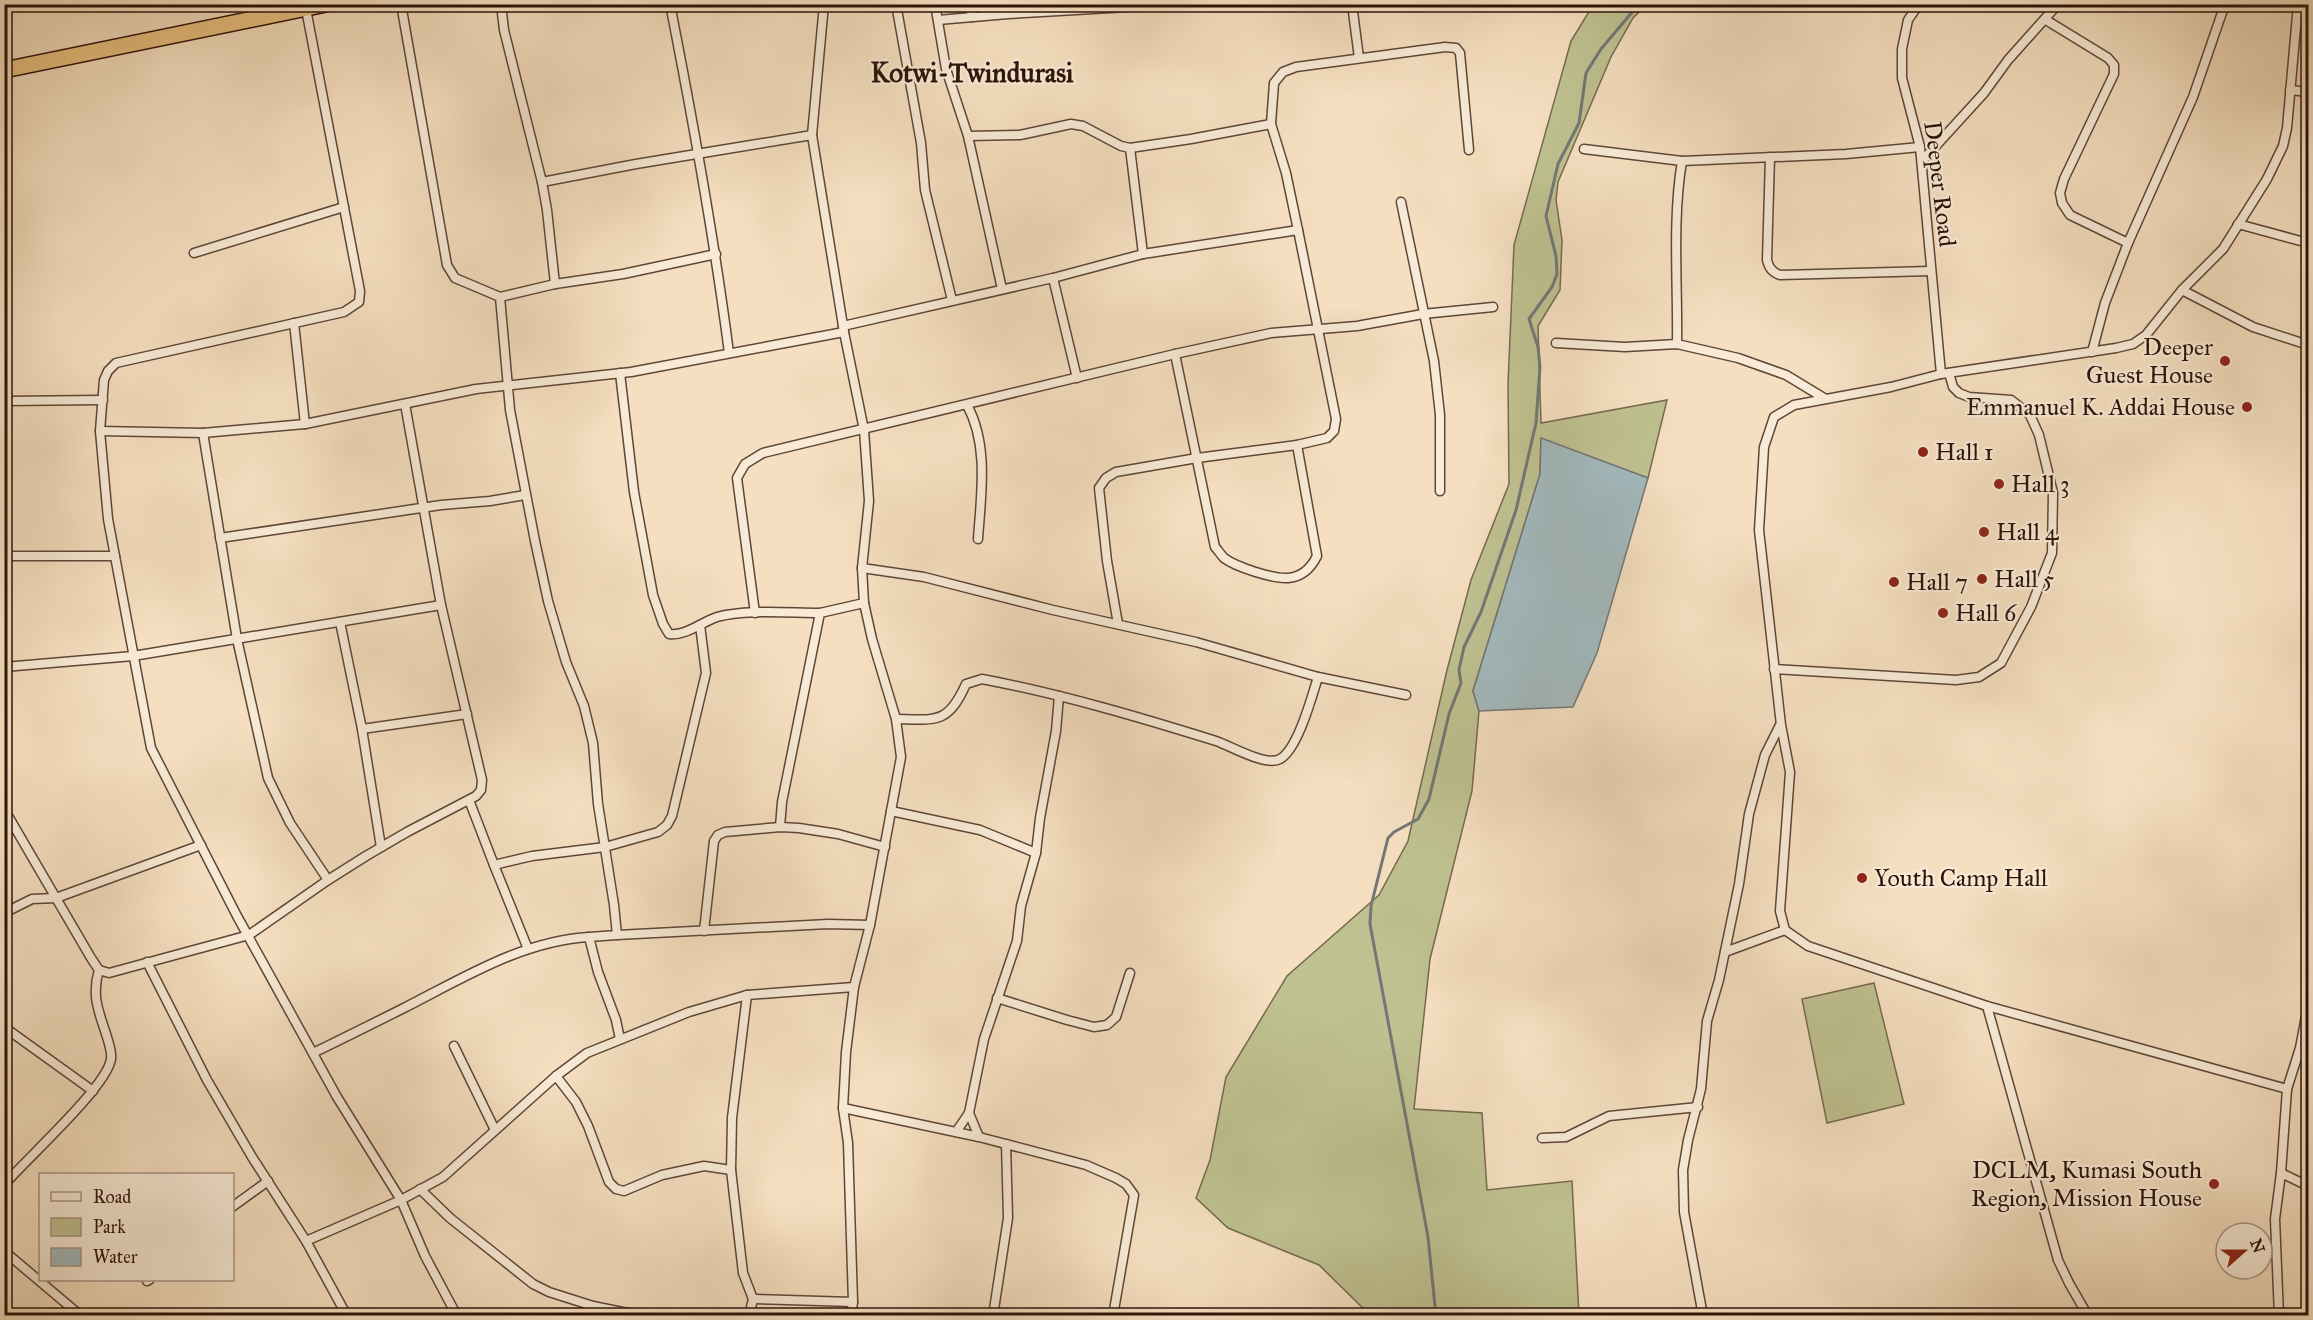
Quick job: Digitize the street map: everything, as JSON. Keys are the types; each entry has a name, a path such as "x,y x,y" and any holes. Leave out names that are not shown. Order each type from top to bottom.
{"highway":[{"path":"4,70 326,4"}],"street":[{"path":"401,4 447,265 454,278 500,297 555,284 623,274 716,254"},
{"path":"501,4 504,30 542,182 555,284"},
{"path":"669,4 699,153 716,254 729,353"},
{"path":"824,4 812,135 844,329 864,430 869,501 862,568 864,603 872,639 897,718 901,757 870,925 854,987 846,1052 843,1108 848,1143 853,1302 851,1316"},
{"path":"896,4 921,143 925,190 952,300"},
{"path":"935,4 946,69 968,136 1002,289"},
{"path":"970,4 972,17"},
{"path":"938,20 1179,4"},
{"path":"1352,4 1359,58"},
{"name":"Deeper Road","path":"1919,4 1908,20 1902,49 1902,78 1920,147 1931,271 1945,373"},
{"path":"1922,161 2058,4"},
{"path":"2092,352 2105,303 2128,243 2193,97 2225,4"},
{"path":"2287,1089 1987,1006 1808,946 1785,930 1780,911 1790,772 1780,725 1759,530 1764,447 1774,417 1794,405 1891,387 1945,373 2133,344 2146,335 2182,290 2223,249 2267,179 2283,146 2287,128 2298,4"},
{"path":"306,9 360,291 359,302 344,312 116,363 108,371 104,380 100,431 108,519 151,748 237,916 337,1097 401,1200 425,1256 457,1316"},
{"path":"2046,20 2108,58 2114,65 2114,74 2064,179 2060,193 2062,203 2070,215 2128,243"},
{"path":"1118,624 1107,561 1099,488 1106,478 1116,472 1197,458 1297,445 1327,438 1334,431 1336,419 1299,230 1286,173 1271,124 1274,83 1283,72 1296,67 1445,47 1455,48 1460,53 1469,150"},
{"path":"2290,90 2308,92"},
{"path":"968,136 1020,135 1071,124 1083,126 1121,146 1130,148 1271,124"},
{"path":"542,182 812,135"},
{"path":"1584,149 1682,161 1846,154 1920,147"},
{"path":"1130,148 1143,254"},
{"path":"1770,157 1767,260 1769,268 1774,273 1780,275 1931,271"},
{"path":"1677,344 1676,231 1678,186 1682,161"},
{"path":"1401,202 1434,362 1440,415 1440,491"},
{"path":"194,253 344,207"},
{"path":"2238,224 2308,243"},
{"path":"100,431 203,433 305,424 507,384 620,373 844,329 952,300 1053,278 1143,254 1299,230"},
{"path":"1053,278 1077,378"},
{"path":"2182,290 2253,327 2308,345"},
{"path":"500,297 507,384 525,495 548,601 566,662 584,706 589,725 617,935"},
{"path":"755,613 737,478 745,464 763,453 1271,333 1357,326 1423,314 1493,307"},
{"path":"294,323 305,424"},
{"path":"1556,343 1625,347 1677,344 1738,358 1786,375 1824,398"},
{"path":"1175,354 1215,547 1223,557 1263,574 1288,578 1303,574 1312,565 1317,556 1297,445"},
{"path":"620,373 634,492 656,605 669,633 677,635 716,618 734,614 820,613 864,603"},
{"path":"1774,669 1956,680 1979,677 2001,663 2031,607 2052,553 2053,493 2039,435 2030,415 2011,400 1969,397 1959,393 1945,373"},
{"path":"4,401 103,400"},
{"path":"4,809 99,970 108,973 249,935 328,880 381,847 476,796 481,790 482,780 441,605 405,404"},
{"path":"967,405 975,420 982,471 978,539"},
{"path":"203,433 237,639 268,778 290,823 328,880"},
{"path":"220,538 525,495"},
{"path":"4,556 115,556"},
{"path":"862,568 924,577 1196,642 1318,677 1406,694"},
{"path":"4,667 133,656 441,605"},
{"path":"780,827 782,802 820,613"},
{"path":"340,622 362,729 381,847"},
{"path":"494,865 532,856 604,847 658,832 668,825 706,673 700,625"},
{"path":"897,718 924,720 948,714 957,705 966,684 982,679 1128,714 1202,737 1264,760 1278,760 1284,757 1303,723 1318,677"},
{"path":"956,1132 969,1113 984,1039 1017,941 1021,906 1036,853 1056,731 1059,696"},
{"path":"362,729 467,714"},
{"path":"1703,1316 1684,1212 1683,1170 1688,1140 1698,1107 1707,1021 1725,952 1749,814 1765,755 1780,725"},
{"path":"469,800 528,949"},
{"path":"891,812 980,830 1036,853"},
{"path":"704,931 714,841 724,832 780,827 838,834 885,847"},
{"path":"4,913 32,899 56,898 201,845"},
{"path":"313,1053 446,986 528,949 574,938 828,924 870,925"},
{"path":"1725,952 1785,930"},
{"path":"589,937 620,1039"},
{"path":"147,962 207,1080 306,1241 347,1316"},
{"path":"4,1185 93,1091 107,1070 111,1059 110,1046 94,994 94,984 99,970"},
{"path":"997,998 1094,1027 1107,1025 1116,1017 1130,973"},
{"path":"306,1241 401,1200 443,1177 556,1076 587,1053 689,1012 747,995 854,987"},
{"path":"747,995 732,1118 731,1170 743,1273 753,1299 749,1316"},
{"path":"1987,1006 2058,1260 2068,1283 2088,1316"},
{"path":"2279,1316 2275,1219 2287,1089 2300,1048 2308,1006"},
{"path":"4,1027 93,1091"},
{"path":"454,1046 495,1130"},
{"path":"556,1076 576,1102 588,1126 609,1182 616,1189 624,1191 662,1175 704,1166 731,1170"},
{"path":"1542,1138 1566,1137 1609,1116 1698,1107"},
{"path":"843,1108 979,1137 1086,1165 1126,1184 1134,1195 1113,1316"},
{"path":"969,1113 979,1137"},
{"path":"993,1316 1008,1218 1006,1144"},
{"path":"2281,1173 2308,1186"},
{"path":"234,1206 268,1181"},
{"path":"420,1189 450,1218 533,1284 549,1293 593,1306 642,1316"},
{"path":"4,1251 39,1281"},
{"path":"40,1281 81,1316"},
{"path":"753,1299 853,1302"}],"green space":[{"path":"1593,5 1646,5 1633,18 1611,57 1558,182 1556,200 1562,240 1560,290 1538,326 1541,423 1667,400 1648,478 1541,439 1540,474 1473,691 1479,711 1472,791 1430,959 1414,1109 1482,1113 1487,1190 1572,1181 1579,1315 1370,1315 1319,1265 1228,1228 1196,1198 1210,1160 1226,1077 1287,976 1379,895 1408,841 1447,670 1471,580 1509,484 1508,384 1514,245 1571,41"},
{"path":"1874,983 1904,1104 1827,1123 1802,999"}],"water":[{"path":"1541,438 1648,478 1597,653 1573,707 1479,711 1473,691 1540,474"}],"waterway":[{"path":"1436,1316 1428,1237 1370,924 1371,906 1388,838 1394,832 1418,819 1429,799 1449,714 1461,683 1459,670 1464,647 1481,612 1516,510 1536,423 1540,367 1538,347 1529,319 1552,287 1557,274 1556,256 1546,216 1558,164 1579,123 1586,73 1601,49 1639,4"}],"place":[{"name":"Deeper Guest House","path":"2225,361"},
{"name":"Emmanuel K. Addai House","path":"2247,407"},
{"name":"Hall 1","path":"1923,452"},
{"name":"Hall 3","path":"1999,484"},
{"name":"Hall 4","path":"1984,532"},
{"name":"Hall 5","path":"1982,579"},
{"name":"Hall 7","path":"1894,582"},
{"name":"Hall 6","path":"1943,613"},
{"name":"Youth Camp Hall","path":"1862,878"},
{"name":"DCLM, Kumasi South Region, Mission House","path":"2214,1184"}],"district":[{"name":"Kotwi-Twindurasi","path":"972,72"}]}
